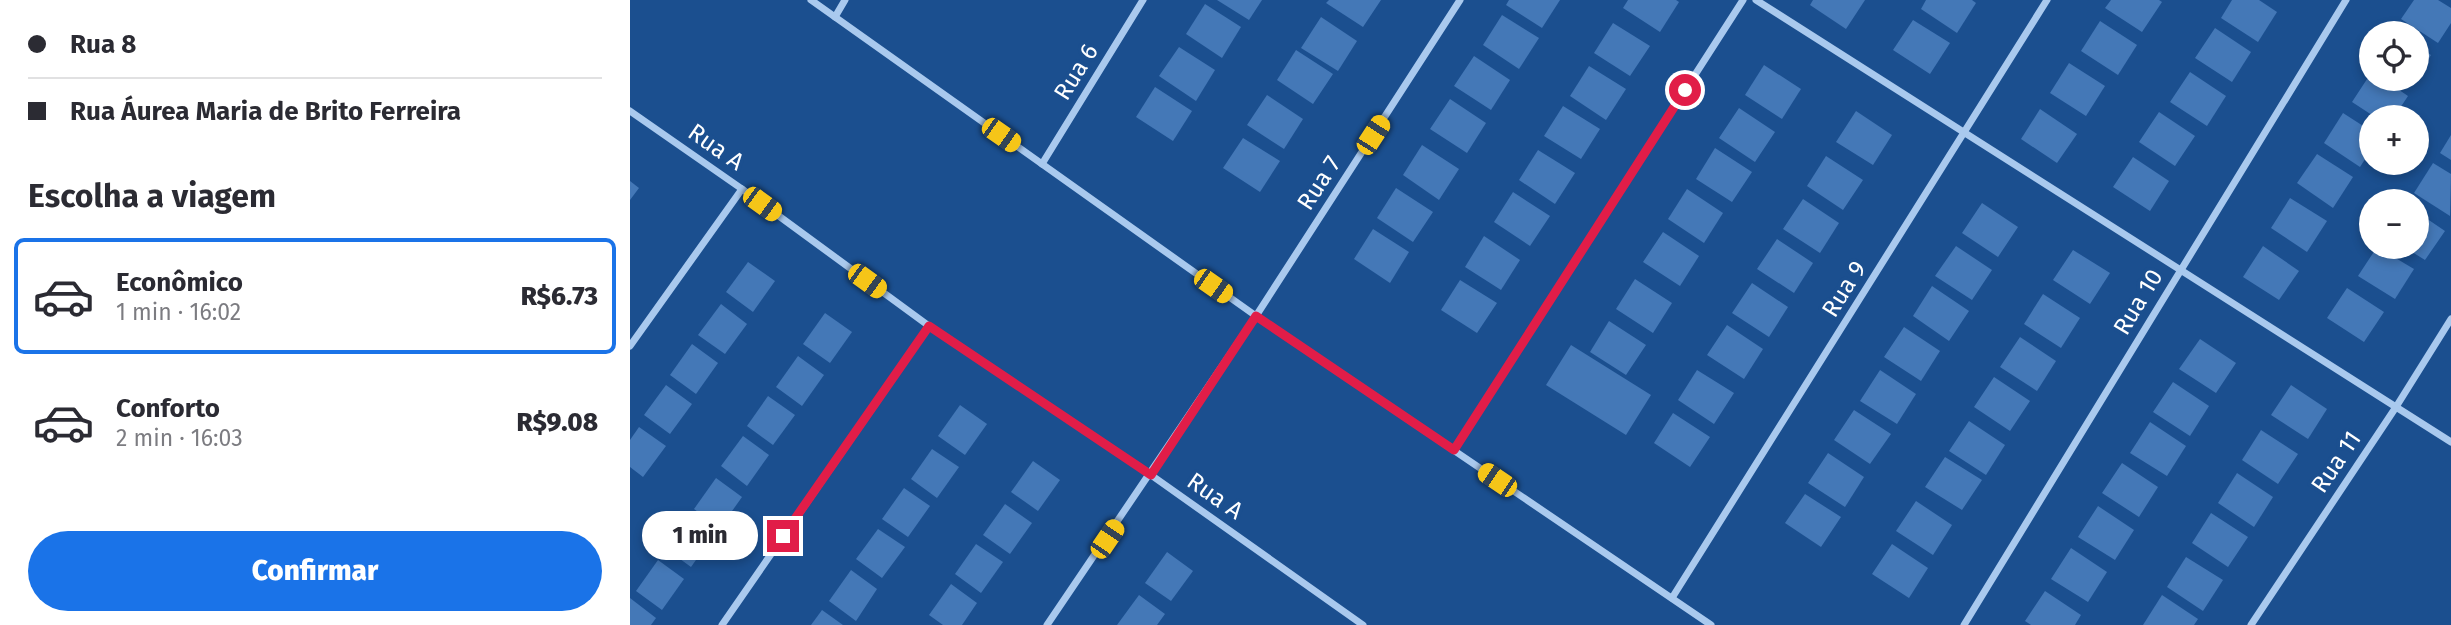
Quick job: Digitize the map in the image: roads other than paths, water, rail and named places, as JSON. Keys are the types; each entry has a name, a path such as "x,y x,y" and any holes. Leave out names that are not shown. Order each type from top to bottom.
{"street":[{"path":"811,0 1256,316 1711,625"},
{"path":"835,17 845,0"},
{"name":"Rua 6","path":"1042,164 1143,0"},
{"name":"Rua 7","path":"1048,625 1256,316 1460,0"},
{"path":"1454,450 1743,0"},
{"path":"1756,0 2451,442"},
{"name":"Rua 9","path":"1672,598 2047,0"},
{"name":"Rua 10","path":"1964,625 2346,0"},
{"name":"Rua A","path":"630,111 929,326 1151,475 1363,625"},
{"path":"630,346 742,189"},
{"name":"Rua 11","path":"2251,625 2396,407 2451,319"},
{"path":"722,625 929,326"}]}
